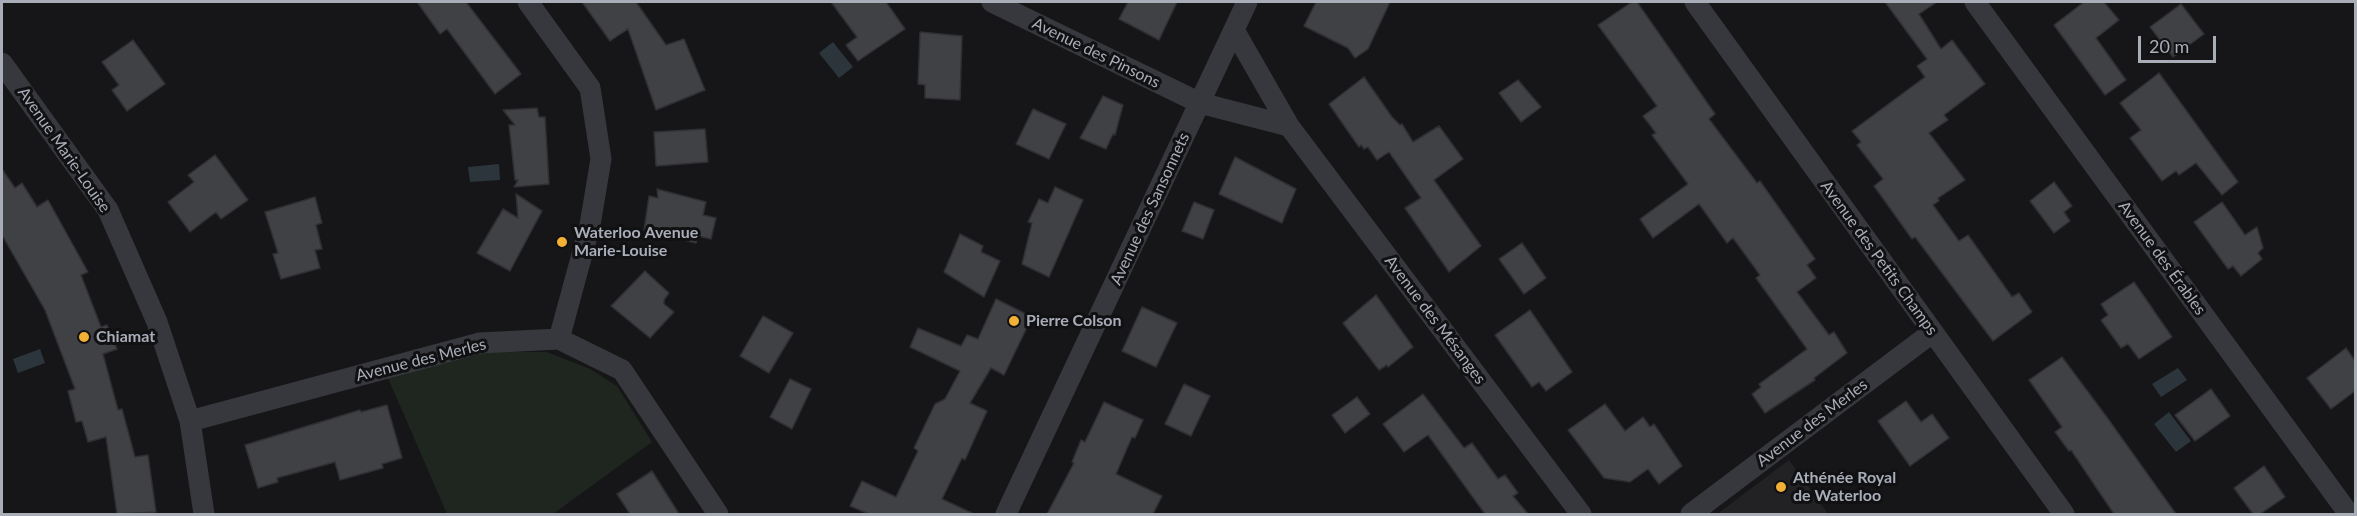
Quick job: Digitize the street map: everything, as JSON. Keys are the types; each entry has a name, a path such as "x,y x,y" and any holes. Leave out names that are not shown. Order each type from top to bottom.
{"street":[{"path":"528,2 590,88 601,159 590,225 559,339"},
{"name":"Avenue des Pinsons","path":"992,2 1200,103"},
{"name":"Avenue des Sansonnets","path":"1006,514 1247,2"},
{"name":"Avenue des Petits Champs","path":"1695,2 2064,514"},
{"name":"Avenue des Érables","path":"1975,2 2349,514"},
{"name":"Avenue des Mésanges","path":"1233,30 1288,126 1581,514"},
{"name":"Avenue Marie-Louise","path":"2,63 108,210 157,322 190,421 204,514"},
{"path":"1200,103 1288,126"},
{"name":"Avenue des Merles","path":"1691,514 1933,332"},
{"name":"Avenue des Merles","path":"190,421 480,343 559,339 622,370 718,514"}],"shaded area":[{"path":"833,42 853,67 839,78 819,53"},
{"path":"499,164 500,180 470,182 468,167"},
{"path":"40,349 45,363 18,373 13,359"},
{"path":"485,352 547,352 590,369 617,386 652,442 553,514 447,514 388,378"},
{"path":"2178,368 2187,380 2161,397 2152,384"},
{"path":"2169,412 2191,441 2176,452 2154,424"},
{"name":"Athénée Royal de Waterloo","path":"1789,460 1828,514 1717,514"}],"building":[{"path":"417,2 466,2 521,74 495,94 447,29 440,34"},
{"path":"582,2 636,2 666,45 684,39 705,90 656,110 628,29 610,41"},
{"path":"831,2 886,2 905,29 858,61 846,45 857,37"},
{"path":"1128,2 1177,2 1159,40 1119,19"},
{"path":"1316,2 1390,2 1368,49 1355,58 1348,48 1304,26"},
{"path":"1632,2 1637,2 1715,114 1709,119 1757,183 1760,181 1815,259 1807,265 1816,278 1797,292 1829,335 1834,332 1847,353 1814,378 1815,380 1765,413 1752,394 1761,387 1759,384 1807,349 1756,278 1760,275 1733,238 1727,243 1699,204 1653,238 1640,219 1688,184 1652,135 1656,133 1643,116 1657,106 1598,25"},
{"path":"1885,2 1937,2 1919,14 1941,49 1952,40 1985,84 1944,115 1948,120 1929,133 1965,180 1938,198 1939,201 1933,205 1959,241 1968,235 2012,297 2019,293 2032,312 1993,341 1915,237 1912,239 1874,186 1883,179 1857,145 1861,142 1852,131 1925,77 1917,66 1927,59"},
{"path":"2084,2 2104,2 2119,20 2096,38 2126,80 2105,95 2054,25"},
{"path":"2181,4 2204,34 2173,57 2150,27"},
{"path":"920,32 962,36 960,100 925,98 925,85 918,84"},
{"path":"133,40 165,84 127,111 112,90 119,85 102,62"},
{"path":"2159,73 2238,182 2222,195 2196,163 2179,175 2176,171 2162,181 2130,138 2141,130 2120,103"},
{"path":"1364,77 1392,117 1400,125 1402,124 1413,142 1439,126 1463,159 1434,180 1481,246 1449,272 1405,208 1421,198 1389,152 1377,160 1368,147 1364,149 1361,145 1359,147 1329,104"},
{"path":"1518,80 1541,107 1521,122 1499,93"},
{"path":"1103,96 1123,105 1115,135 1113,134 1106,149 1080,138"},
{"path":"537,108 539,117 545,117 549,184 514,187 518,180 515,180 509,125 515,125 503,110"},
{"path":"1033,109 1066,124 1049,159 1016,144"},
{"path":"705,129 708,162 656,166 654,132"},
{"path":"215,155 248,200 221,219 216,212 190,232 168,202 194,182 188,175"},
{"path":"1235,157 1296,189 1282,223 1219,194"},
{"path":"2,169 15,188 22,183 37,207 48,200 88,272 81,275 101,327 107,325 117,349 103,354 118,410 122,409 135,457 148,455 156,512 117,514 106,437 88,442 82,421 76,422 68,391 75,389 45,310 2,235"},
{"path":"2054,182 2072,206 2064,212 2070,221 2054,233 2030,201"},
{"path":"1055,187 1083,200 1049,277 1022,264 1032,223 1028,222 1039,199 1048,203"},
{"path":"657,189 706,202 703,215 716,218 711,239 698,236 696,243 644,230 649,196 658,198"},
{"path":"516,194 542,211 510,271 477,253 503,209 518,218"},
{"path":"315,197 322,223 316,225 322,249 315,250 320,268 281,279 273,254 278,253 265,212"},
{"path":"1194,202 1214,210 1203,239 1182,231"},
{"path":"2222,202 2245,235 2257,227 2263,248 2258,253 2262,259 2241,276 2233,266 2228,269 2194,222"},
{"path":"960,234 983,246 981,252 1000,261 984,297 944,272"},
{"path":"1522,243 1546,278 1524,294 1499,259"},
{"path":"645,271 669,293 664,304 674,312 650,338 611,306"},
{"path":"2134,282 2172,337 2139,359 2128,344 2121,348 2101,320 2108,315 2101,304"},
{"path":"1376,295 1413,347 1388,367 1387,365 1379,370 1343,323"},
{"path":"996,299 1032,317 1004,375 991,368 970,403 987,411 965,460 962,458 942,499 974,514 869,514 850,506 862,481 896,497 918,451 914,448 935,404 945,399 960,371 910,347 918,328 961,346 967,335 978,339"},
{"path":"1142,307 1177,323 1156,367 1122,351"},
{"path":"1530,310 1572,372 1546,391 1539,382 1532,387 1495,335"},
{"path":"763,316 793,333 769,373 740,356"},
{"path":"2346,348 2355,361 2355,391 2331,409 2307,378"},
{"path":"2062,357 2176,514 2114,514 2071,450 2069,451 2055,432 2062,427 2029,380"},
{"path":"790,379 811,389 792,429 770,417"},
{"path":"1184,384 1210,396 1191,436 1165,424"},
{"path":"2211,389 2230,416 2195,441 2175,415"},
{"path":"1423,394 1464,448 1472,443 1498,479 1505,475 1518,493 1513,496 1528,514 1485,514 1428,435 1404,452 1383,424"},
{"path":"1357,397 1370,414 1345,433 1332,415"},
{"path":"1906,401 1921,422 1932,414 1949,438 1910,466 1878,421"},
{"path":"1104,402 1143,420 1135,438 1132,437 1116,474 1162,496 1153,514 1047,514 1074,463 1072,462 1081,440 1085,442"},
{"path":"1605,404 1625,431 1643,417 1650,427 1654,424 1682,466 1659,484 1648,469 1630,482 1604,478 1568,430"},
{"path":"387,405 402,458 382,464 383,468 340,480 335,462 277,478 278,482 258,488 245,445 360,410 361,412"},
{"path":"2264,466 2285,497 2260,514 2253,514 2234,488"},
{"path":"652,471 679,514 630,514 617,494"}],"place":[{"name":"Waterloo Avenue Marie-Louise","path":"562,242"},
{"name":"Pierre Colson","path":"1014,321"},
{"name":"Chiamat","path":"84,337"},
{"name":"Athénée Royal de Waterloo","path":"1781,487"}]}
